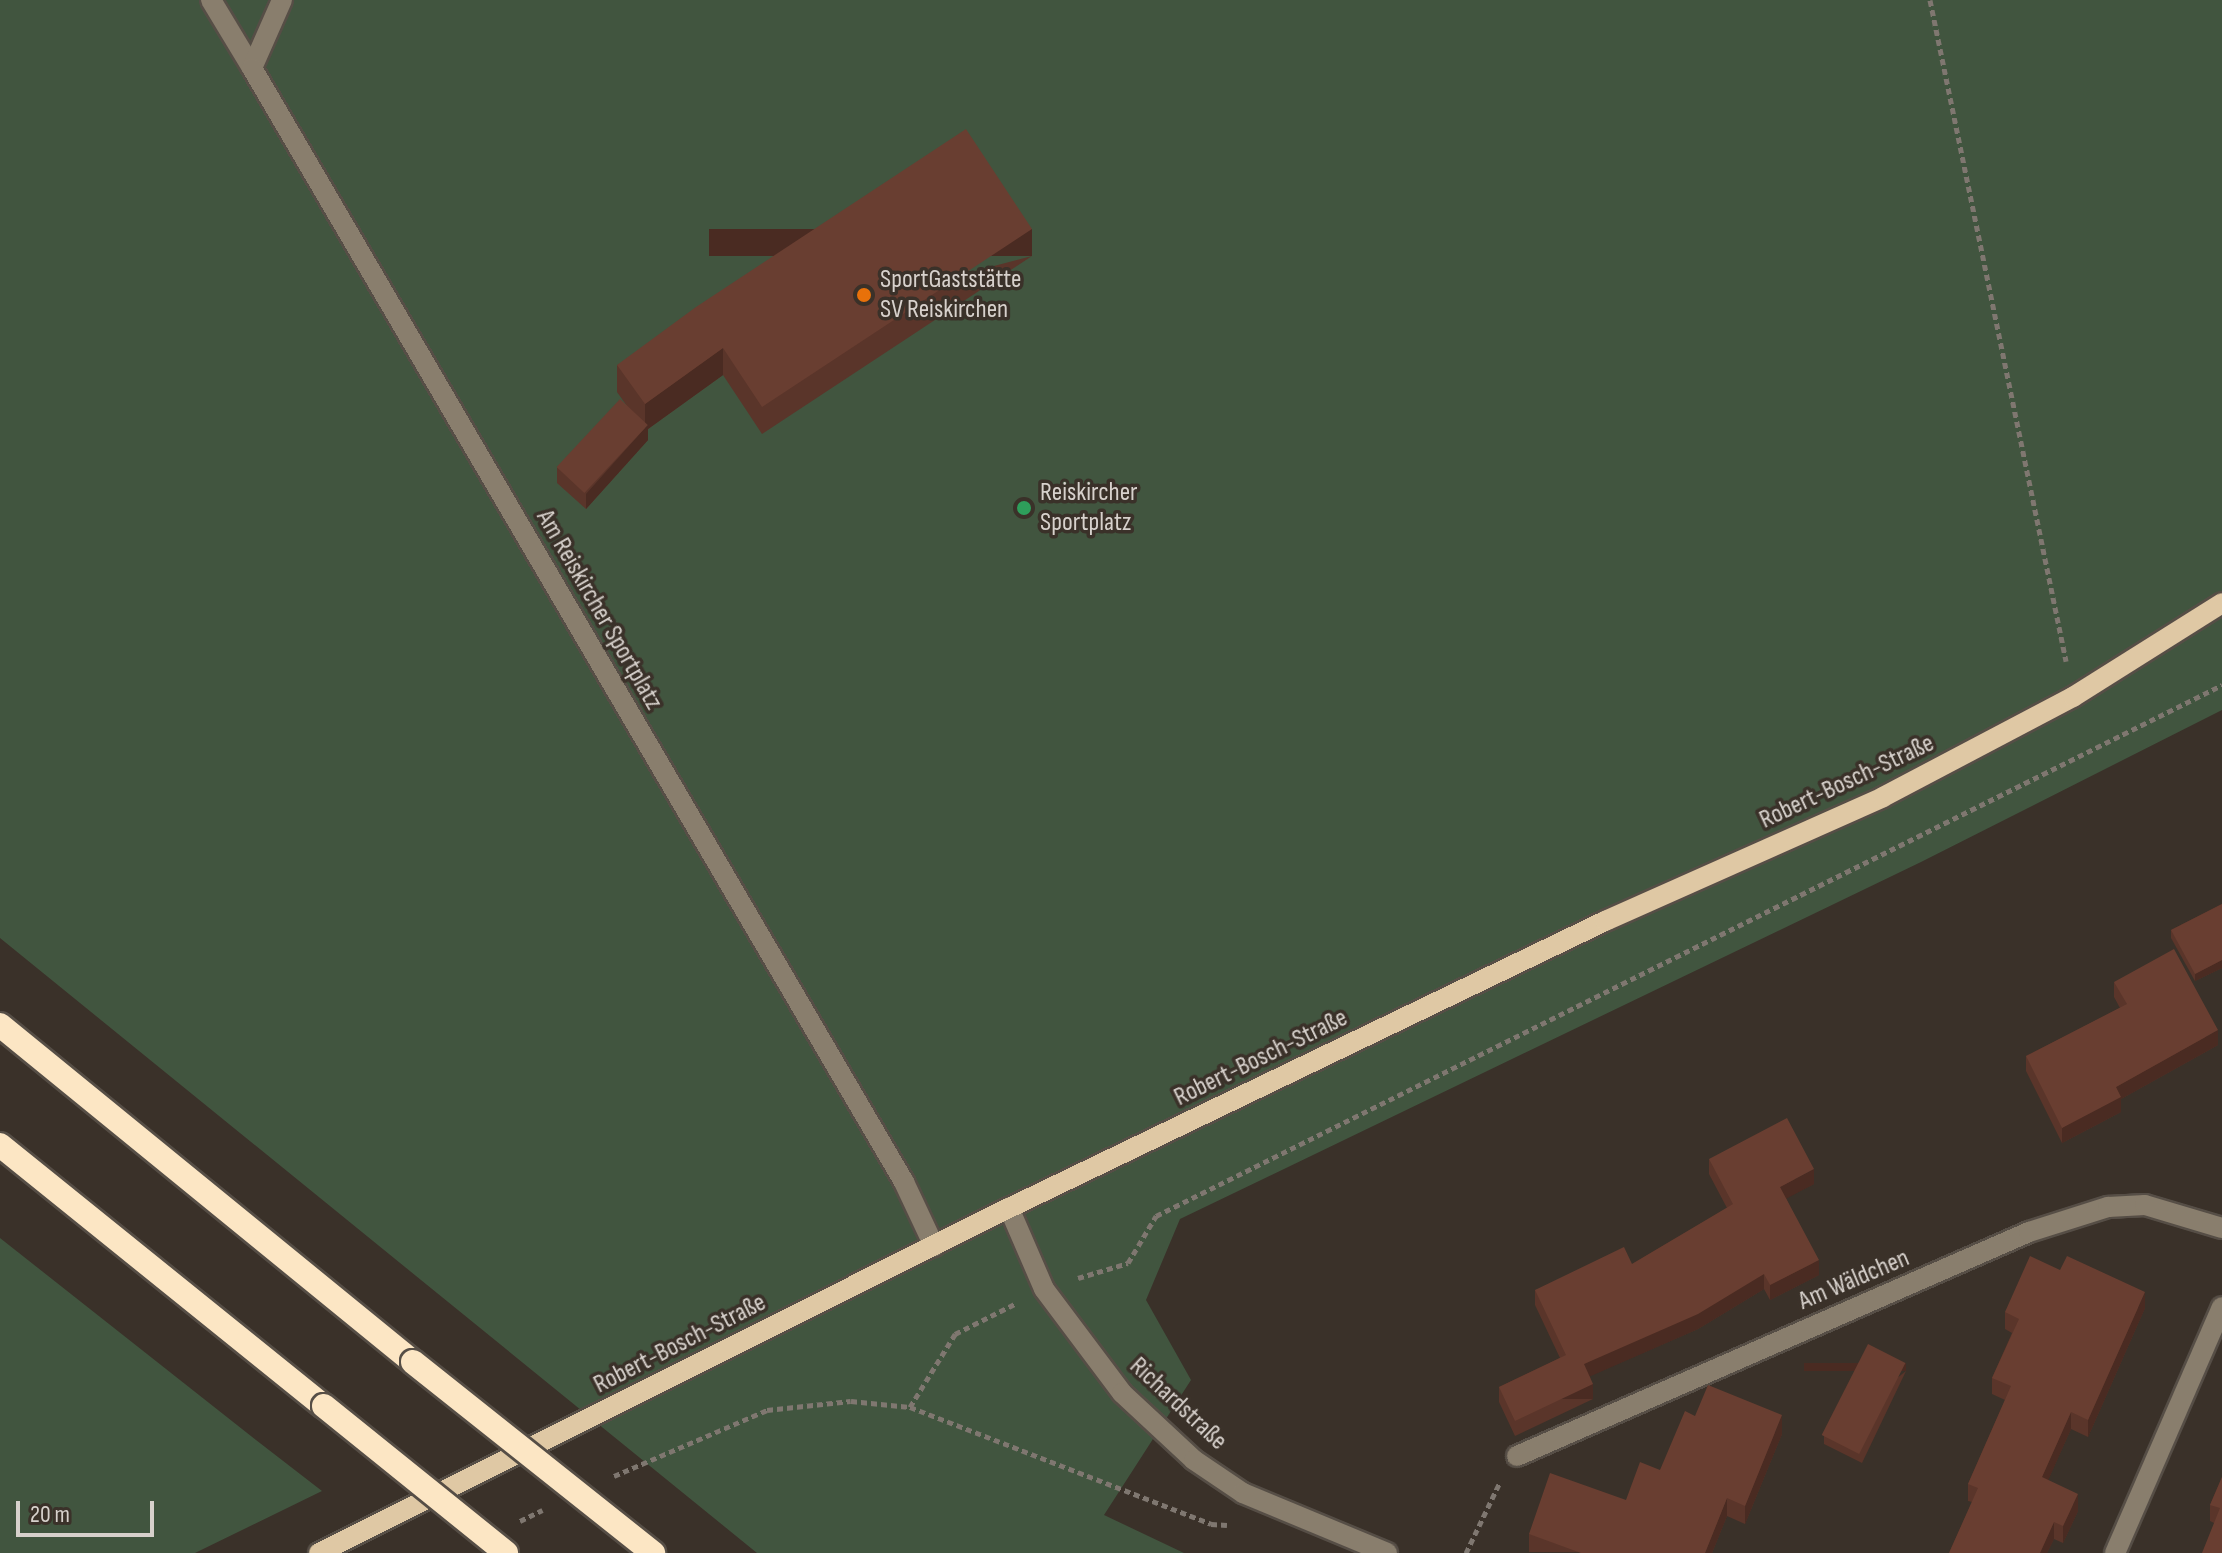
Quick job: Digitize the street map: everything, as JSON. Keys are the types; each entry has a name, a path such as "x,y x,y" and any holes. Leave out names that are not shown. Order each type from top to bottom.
{"highway":[{"path":"0,1025 653,1553"},
{"path":"0,1145 506,1553"}],"main road":[{"name":"Robert-Bosch-Straße","path":"319,1553 1009,1208 1605,921 1883,797 2073,697 2222,603"}],"street":[{"name":"Am Reiskircher Sportplatz","path":"211,0 888,1155 934,1246"},
{"path":"252,68 282,0"},
{"name":"Am Wäldchen","path":"1517,1456 2068,1219 2108,1207 2145,1205 2222,1228"},
{"name":"Richardstraße","path":"1009,1208 1044,1289 1122,1393 1194,1460 1243,1493 1387,1553"},
{"path":"2115,1553 2222,1307"}],"path":[{"path":"1930,0 2073,697"},
{"path":"910,1407 955,1334 1044,1289 1128,1263 1156,1216 2222,685"},
{"path":"605,1481 767,1410 851,1401 910,1407 1211,1524 1257,1526 1295,1514"},
{"path":"1466,1553 1491,1495 1517,1456"},
{"path":"509,1527 550,1507"}],"green space":[{"path":"0,0 2222,0 2222,710 1921,862 1180,1219 1146,1300 1191,1380 1104,1515 1184,1553 757,1553 0,938"},
{"path":"0,1238 322,1491 195,1553 0,1553"}],"building":[{"name":"SportGaststätte SV Reiskirchen","path":"966,129 1032,229 762,407 723,348 645,404 617,365 696,307"},
{"path":"620,399 648,425 584,493 557,467"},
{"path":"2222,904 2222,960 2195,974 2171,930"},
{"path":"2174,949 2218,1030 2116,1087 2121,1097 2062,1128 2026,1056 2127,1004 2114,982"},
{"path":"1787,1118 1814,1169 1780,1187 1819,1260 1770,1285 1764,1274 1698,1314 1584,1364 1593,1384 1515,1421 1499,1387 1566,1355 1535,1290 1624,1247 1632,1264 1733,1204 1709,1159"},
{"path":"2030,1256 2060,1270 2067,1256 2145,1292 2088,1420 2071,1412 2042,1477 2078,1494 2063,1526 2054,1522 2040,1553 1949,1553 1978,1488 1968,1484 2011,1386 1992,1378 2019,1319 2005,1312"},
{"path":"1868,1344 1905,1363 1859,1454 1822,1435"},
{"path":"1708,1385 1782,1415 1745,1506 1727,1498 1705,1553 1581,1553 1529,1534 1550,1473 1626,1500 1640,1462 1660,1470 1685,1411 1695,1416"},
{"path":"2222,1477 2222,1553 2202,1553 2220,1508 2210,1505"}],"place":[{"name":"SportGaststätte SV Reiskirchen","path":"864,295"},
{"name":"Reiskircher Sportplatz","path":"1024,508"}]}
